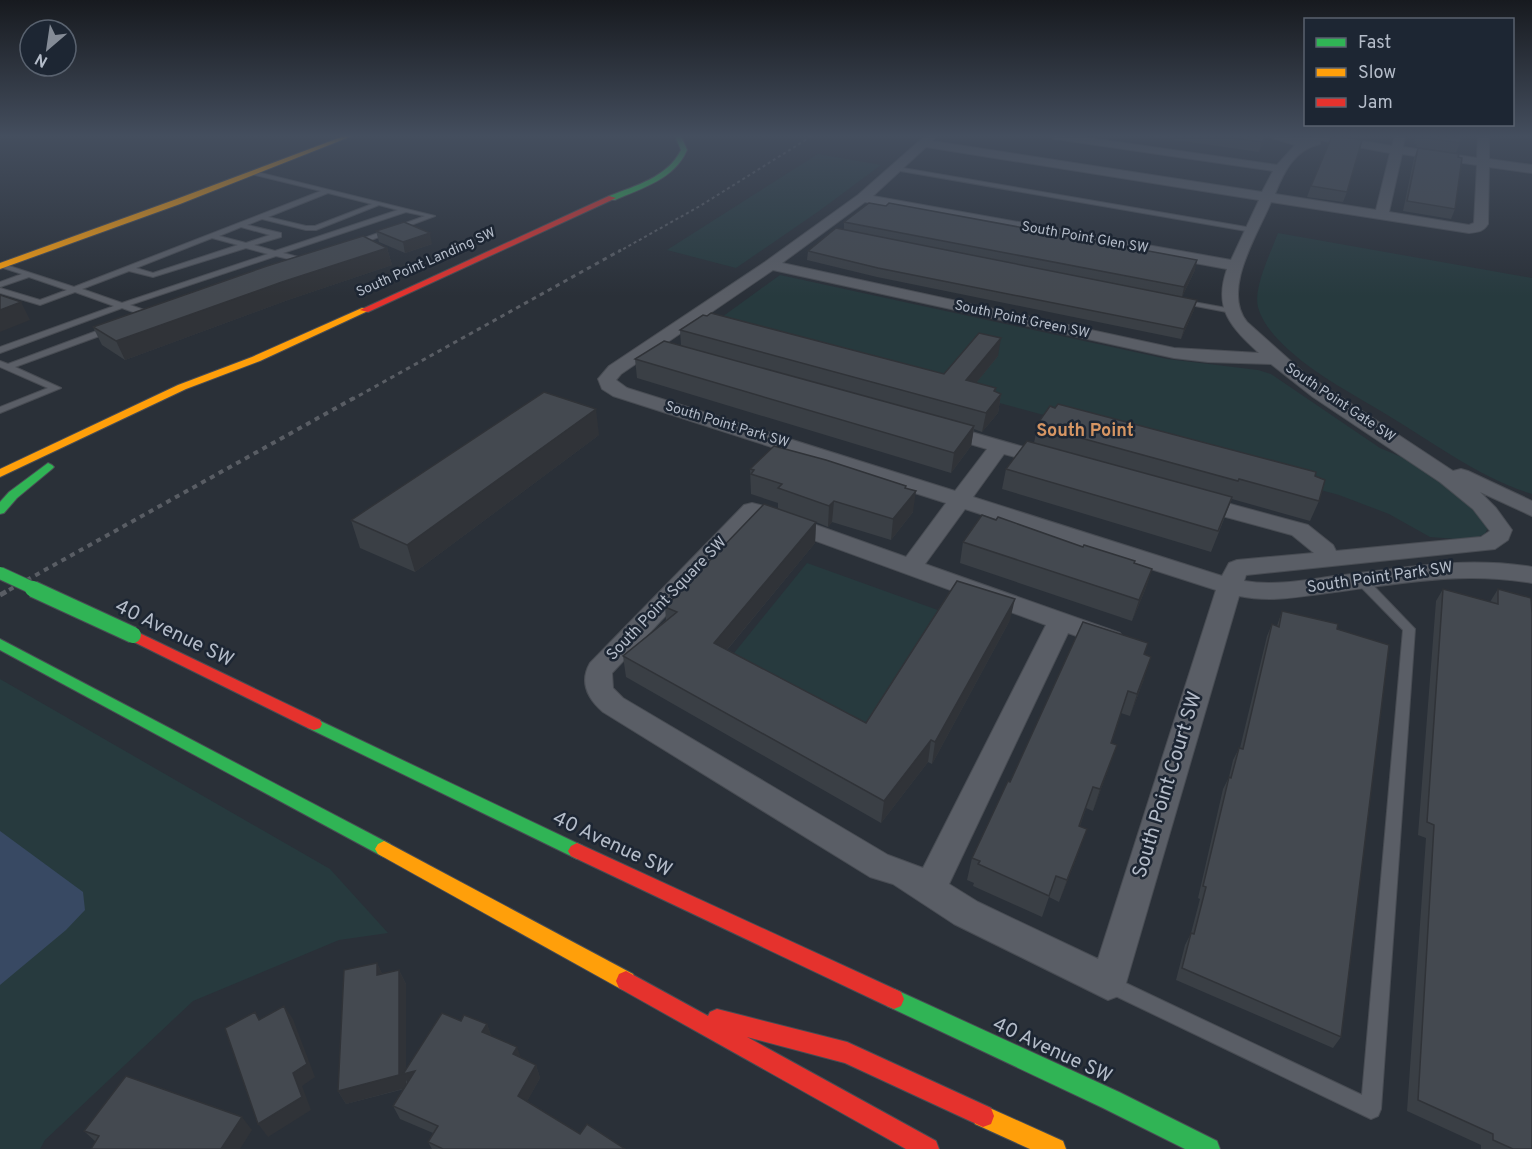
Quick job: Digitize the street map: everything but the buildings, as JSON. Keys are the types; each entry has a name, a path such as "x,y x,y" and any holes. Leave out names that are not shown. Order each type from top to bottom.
{"main road":[{"path":"1,266 208,190"},
{"name":"South Point Landing SW","path":"0,472 182,387 256,359 631,190"},
{"name":"South Point Landing SW","path":"109,437 189,397 256,359"},
{"path":"0,460 111,419"},
{"path":"0,491 53,465 13,495 0,510"},
{"name":"40 Avenue SW","path":"0,573 466,799 1111,1100 1209,1149"},
{"path":"0,644 512,917 928,1149"},
{"path":"669,1006 847,1053 1055,1149"}],"street":[{"name":"South Point Park SW","path":"873,190 826,231 770,265 612,373 607,380 609,385 620,392 1191,573 1228,588 1268,592 1362,581 1444,568 1480,567 1532,575"},
{"path":"1225,190 1455,228 1479,227 1483,190"},
{"path":"1232,311 1231,283 1252,230 1272,190"},
{"path":"1381,216 1387,190"},
{"name":"South Point Glen SW","path":"863,198 1237,266"},
{"name":"South Point Green SW","path":"770,265 1174,354 1276,359"},
{"name":"South Point Gate SW","path":"1232,311 1241,325 1276,359 1309,384 1413,451 1478,500 1490,512 1500,533 1501,544 1508,555 1532,575"},
{"path":"650,347 675,354"},
{"path":"921,424 1066,465"},
{"path":"910,568 999,446"},
{"name":"South Point Gate SW","path":"1413,451 1532,509"},
{"path":"1177,496 1299,530 1325,550"},
{"name":"South Point Square SW","path":"1108,983 964,912 930,888 892,868 881,867 613,705 601,696 596,682 599,670 752,510 1125,644"},
{"path":"1500,533 1508,523 1532,518"},
{"name":"South Point Park SW","path":"1228,588 1238,568 1487,544 1500,533"},
{"name":"South Point Court SW","path":"1108,983 1228,588"},
{"path":"930,888 1061,621"}],"lane":[{"path":"322,190 432,216 346,246"},
{"path":"1017,190 1252,230"},
{"path":"0,290 40,303 328,191"},
{"path":"298,203 314,207"},
{"path":"262,217 306,228 316,228 379,203"},
{"path":"0,350 123,305 405,210"},
{"path":"129,269 153,275 278,235 240,225"},
{"path":"212,236 303,261"},
{"path":"292,265 314,257"},
{"path":"1,266 77,289 150,315"},
{"path":"0,285 30,274"},
{"path":"1166,298 1232,311"},
{"path":"139,319 161,311"},
{"path":"4,365 117,327"},
{"path":"0,410 56,388 4,365"},
{"path":"1108,983 1371,1109 1409,628 1362,581"}],"green space":[{"path":"762,190 848,190 736,268 667,250"},
{"path":"1278,233 1532,278 1532,494 1494,479 1458,459 1325,377 1280,342 1263,320 1257,299 1264,270"},
{"path":"780,275 1167,359 1258,370 1271,374 1380,448 1406,459 1456,489 1489,525 1485,534 1470,540 1430,537 1389,514 1339,495 711,325"},
{"path":"807,563 946,613 867,739 726,663"},
{"path":"0,679 330,869 388,933 339,940 193,1001 45,1140 40,1149 0,1149"}],"water":[{"path":"0,831 83,892 85,910 66,930 0,985"}],"railway":[{"path":"618,252 726,190"},
{"path":"351,400 621,250"},
{"path":"9,590 354,398"},
{"path":"0,595 11,589"}],"traffic: fast":[{"path":"612,198 631,190"},
{"path":"0,510 13,495 48,467"},
{"path":"0,573 133,635"},
{"path":"0,644 384,849"},
{"path":"314,724 577,851"},
{"path":"894,999 1111,1100 1209,1149"}],"traffic: slow":[{"path":"0,266 209,190"},
{"path":"0,473 182,387 256,359 365,310"},
{"path":"384,849 626,981"},
{"path":"983,1116 1055,1149"}],"traffic: jam":[{"path":"365,310 612,198"},
{"path":"133,635 314,724"},
{"path":"577,851 894,999"},
{"path":"626,981 928,1149"},
{"path":"717,1019 847,1053 983,1116"}],"district":[{"name":"South Point","path":"1085,431"}]}
